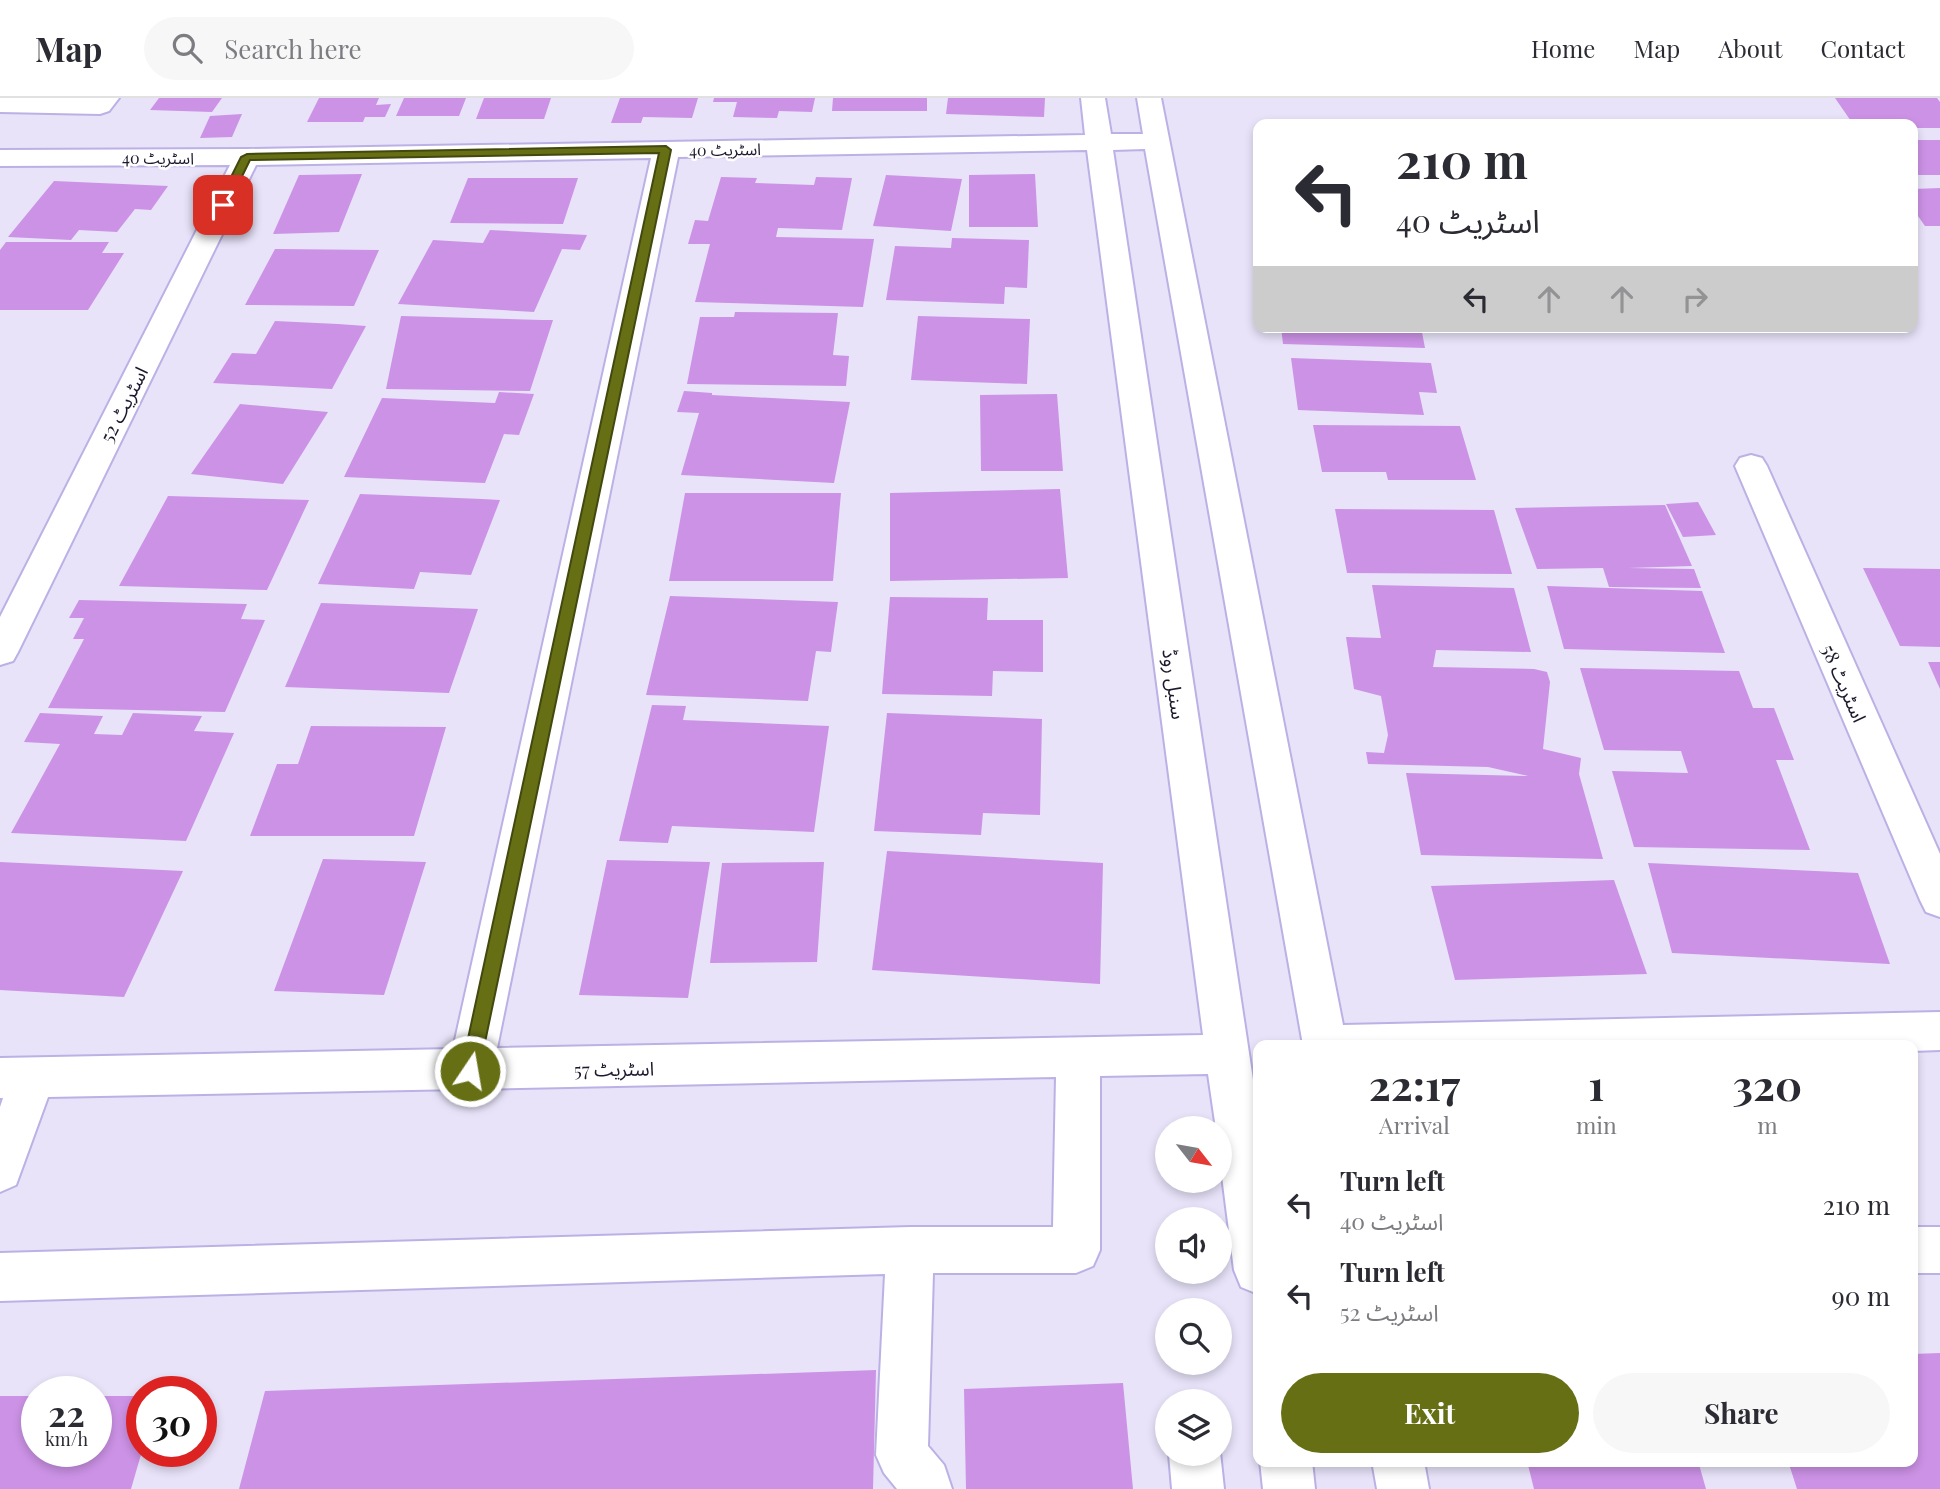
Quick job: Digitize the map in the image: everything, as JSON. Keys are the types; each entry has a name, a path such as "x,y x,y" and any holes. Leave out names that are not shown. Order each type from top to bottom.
{"street":[{"path":"0,104 100,106 107,98"},
{"name":"سنبل روڈ","path":"1093,98 1253,1235"},
{"path":"1149,98 1324,1040"},
{"name":"اسٹریٹ 40","path":"0,158 247,157 1157,141"},
{"path":"470,1071 666,150"},
{"name":"اسٹریٹ 52","path":"0,652 247,157"},
{"name":"اسٹریٹ 58","path":"1751,466 1940,900"},
{"path":"1630,1040 1940,1031"},
{"name":"اسٹریٹ 57","path":"16,1079 1227,1054"},
{"path":"0,1277 911,1250 1076,1250 1078,1059"},
{"path":"0,1170 16,1079"},
{"path":"911,1250 902,1455 926,1483 926,1489"},
{"path":"1918,1250 1940,1250"},
{"path":"1196,1466 1198,1489"},
{"path":"1287,1467 1290,1489"},
{"path":"1399,1467 1403,1489"}],"building":[{"path":"159,98 222,98 212,112 150,110"},
{"path":"319,98 379,98 376,105 391,104 385,117 365,117 363,122 307,122"},
{"path":"404,98 466,98 459,116 396,116"},
{"path":"484,98 551,98 544,119 476,119"},
{"path":"620,98 698,98 692,118 643,117 641,123 611,123"},
{"path":"714,98 815,98 812,112 779,111 777,118 733,117 737,102 713,102"},
{"path":"833,98 927,98 927,111 832,111"},
{"path":"948,98 1045,98 1044,117 946,114"},
{"path":"1835,98 1937,98 1940,102 1940,128 1918,128 1918,119 1850,119"},
{"path":"242,114 232,137 200,138 210,116"},
{"path":"1918,140 1940,140 1940,175 1918,175"},
{"path":"362,174 339,232 273,234 299,175"},
{"path":"1035,174 1038,227 969,227 969,175"},
{"path":"886,175 962,179 951,231 873,226"},
{"path":"721,177 757,178 755,183 814,185 816,177 852,178 842,230 778,228 776,237 874,239 863,307 695,302 710,244 688,244 695,220 708,221"},
{"path":"468,178 578,178 563,224 450,223"},
{"path":"54,181 168,186 151,210 135,209 117,232 79,230 71,240 8,237"},
{"path":"1940,188 1940,226 1925,226 1918,216 1918,189"},
{"path":"490,230 587,235 580,250 562,249 534,312 398,304 433,240 483,243"},
{"path":"952,238 1029,240 1027,288 1005,287 1004,304 886,300 895,246 951,248"},
{"path":"6,242 109,242 102,253 124,253 88,310 0,310 0,250"},
{"path":"275,249 379,250 354,306 245,305"},
{"path":"735,312 838,313 833,355 849,356 846,386 687,384 700,317 734,317"},
{"path":"401,316 553,320 530,391 386,389"},
{"path":"918,316 1030,319 1027,384 911,380"},
{"path":"275,321 366,326 332,389 213,383 232,353 256,354"},
{"path":"1282,333 1422,333 1425,348 1283,344"},
{"path":"1291,358 1431,363 1437,393 1419,392 1424,415 1298,410"},
{"path":"684,391 712,395 850,402 834,483 681,475 699,413 677,412"},
{"path":"499,392 534,394 519,435 504,434 485,483 344,477 382,398 495,403"},
{"path":"1057,394 1063,471 981,471 980,395"},
{"path":"240,404 328,412 283,484 191,474"},
{"path":"1313,425 1460,426 1476,480 1388,480 1386,472 1322,472"},
{"path":"1060,489 1068,578 890,581 890,493"},
{"path":"685,493 841,493 833,581 669,581"},
{"path":"360,494 500,500 471,575 420,572 414,589 318,584"},
{"path":"168,496 309,500 267,590 119,586"},
{"path":"1698,502 1716,535 1683,537 1666,504"},
{"path":"1665,505 1692,566 1628,568 1694,569 1701,588 1609,587 1603,568 1537,569 1515,508"},
{"path":"1335,509 1494,510 1512,574 1347,573"},
{"path":"1863,568 1940,569 1940,647 1900,646"},
{"path":"1372,585 1514,588 1531,652 1436,650 1433,667 1534,669 1547,672 1550,682 1543,749 1581,758 1579,774 1603,859 1421,855 1406,773 1528,776 1488,767 1368,764 1366,752 1384,753 1388,735 1381,696 1354,689 1346,637 1381,638"},
{"path":"1547,586 1702,591 1725,653 1564,649"},
{"path":"670,596 838,602 831,652 816,651 808,701 646,695"},
{"path":"890,597 988,598 987,620 1043,620 1043,672 993,671 992,696 882,694"},
{"path":"79,600 247,604 241,619 265,620 225,712 48,708 84,639 73,639 84,618 69,618"},
{"path":"321,603 478,609 449,693 285,687"},
{"path":"1928,662 1940,662 1940,689"},
{"path":"1580,668 1739,671 1753,708 1774,708 1794,760 1776,760 1810,850 1634,847 1612,771 1688,773 1681,751 1604,750"},
{"path":"652,705 686,706 683,720 829,726 814,832 672,826 668,843 619,841"},
{"path":"40,713 103,716 94,734 122,735 133,713 202,716 194,731 234,733 186,841 11,833 60,744 24,742"},
{"path":"887,713 1042,719 1040,815 983,813 981,835 874,831"},
{"path":"311,726 446,727 414,836 250,836 277,764 298,764"},
{"path":"887,851 1103,863 1100,984 872,970"},
{"path":"323,859 426,862 384,995 274,991"},
{"path":"607,860 710,862 688,998 579,995"},
{"path":"0,862 183,871 124,997 0,990"},
{"path":"824,862 817,962 710,963 722,863"},
{"path":"1648,863 1858,873 1890,964 1672,953"},
{"path":"1614,880 1647,974 1455,980 1431,886"},
{"path":"1940,1353 1940,1489 1797,1489 1790,1467 1918,1467 1918,1354"},
{"path":"876,1370 873,1489 239,1489 265,1391"},
{"path":"1123,1383 1133,1489 966,1489 964,1389"},
{"path":"0,1396 21,1396 21,1467 112,1467 112,1396 126,1396 126,1467 137,1467 131,1489 0,1489"},
{"path":"1528,1467 1700,1467 1706,1489 1534,1489"}],"route":[{"path":"223,205 247,157 666,150 470,1071"}]}
